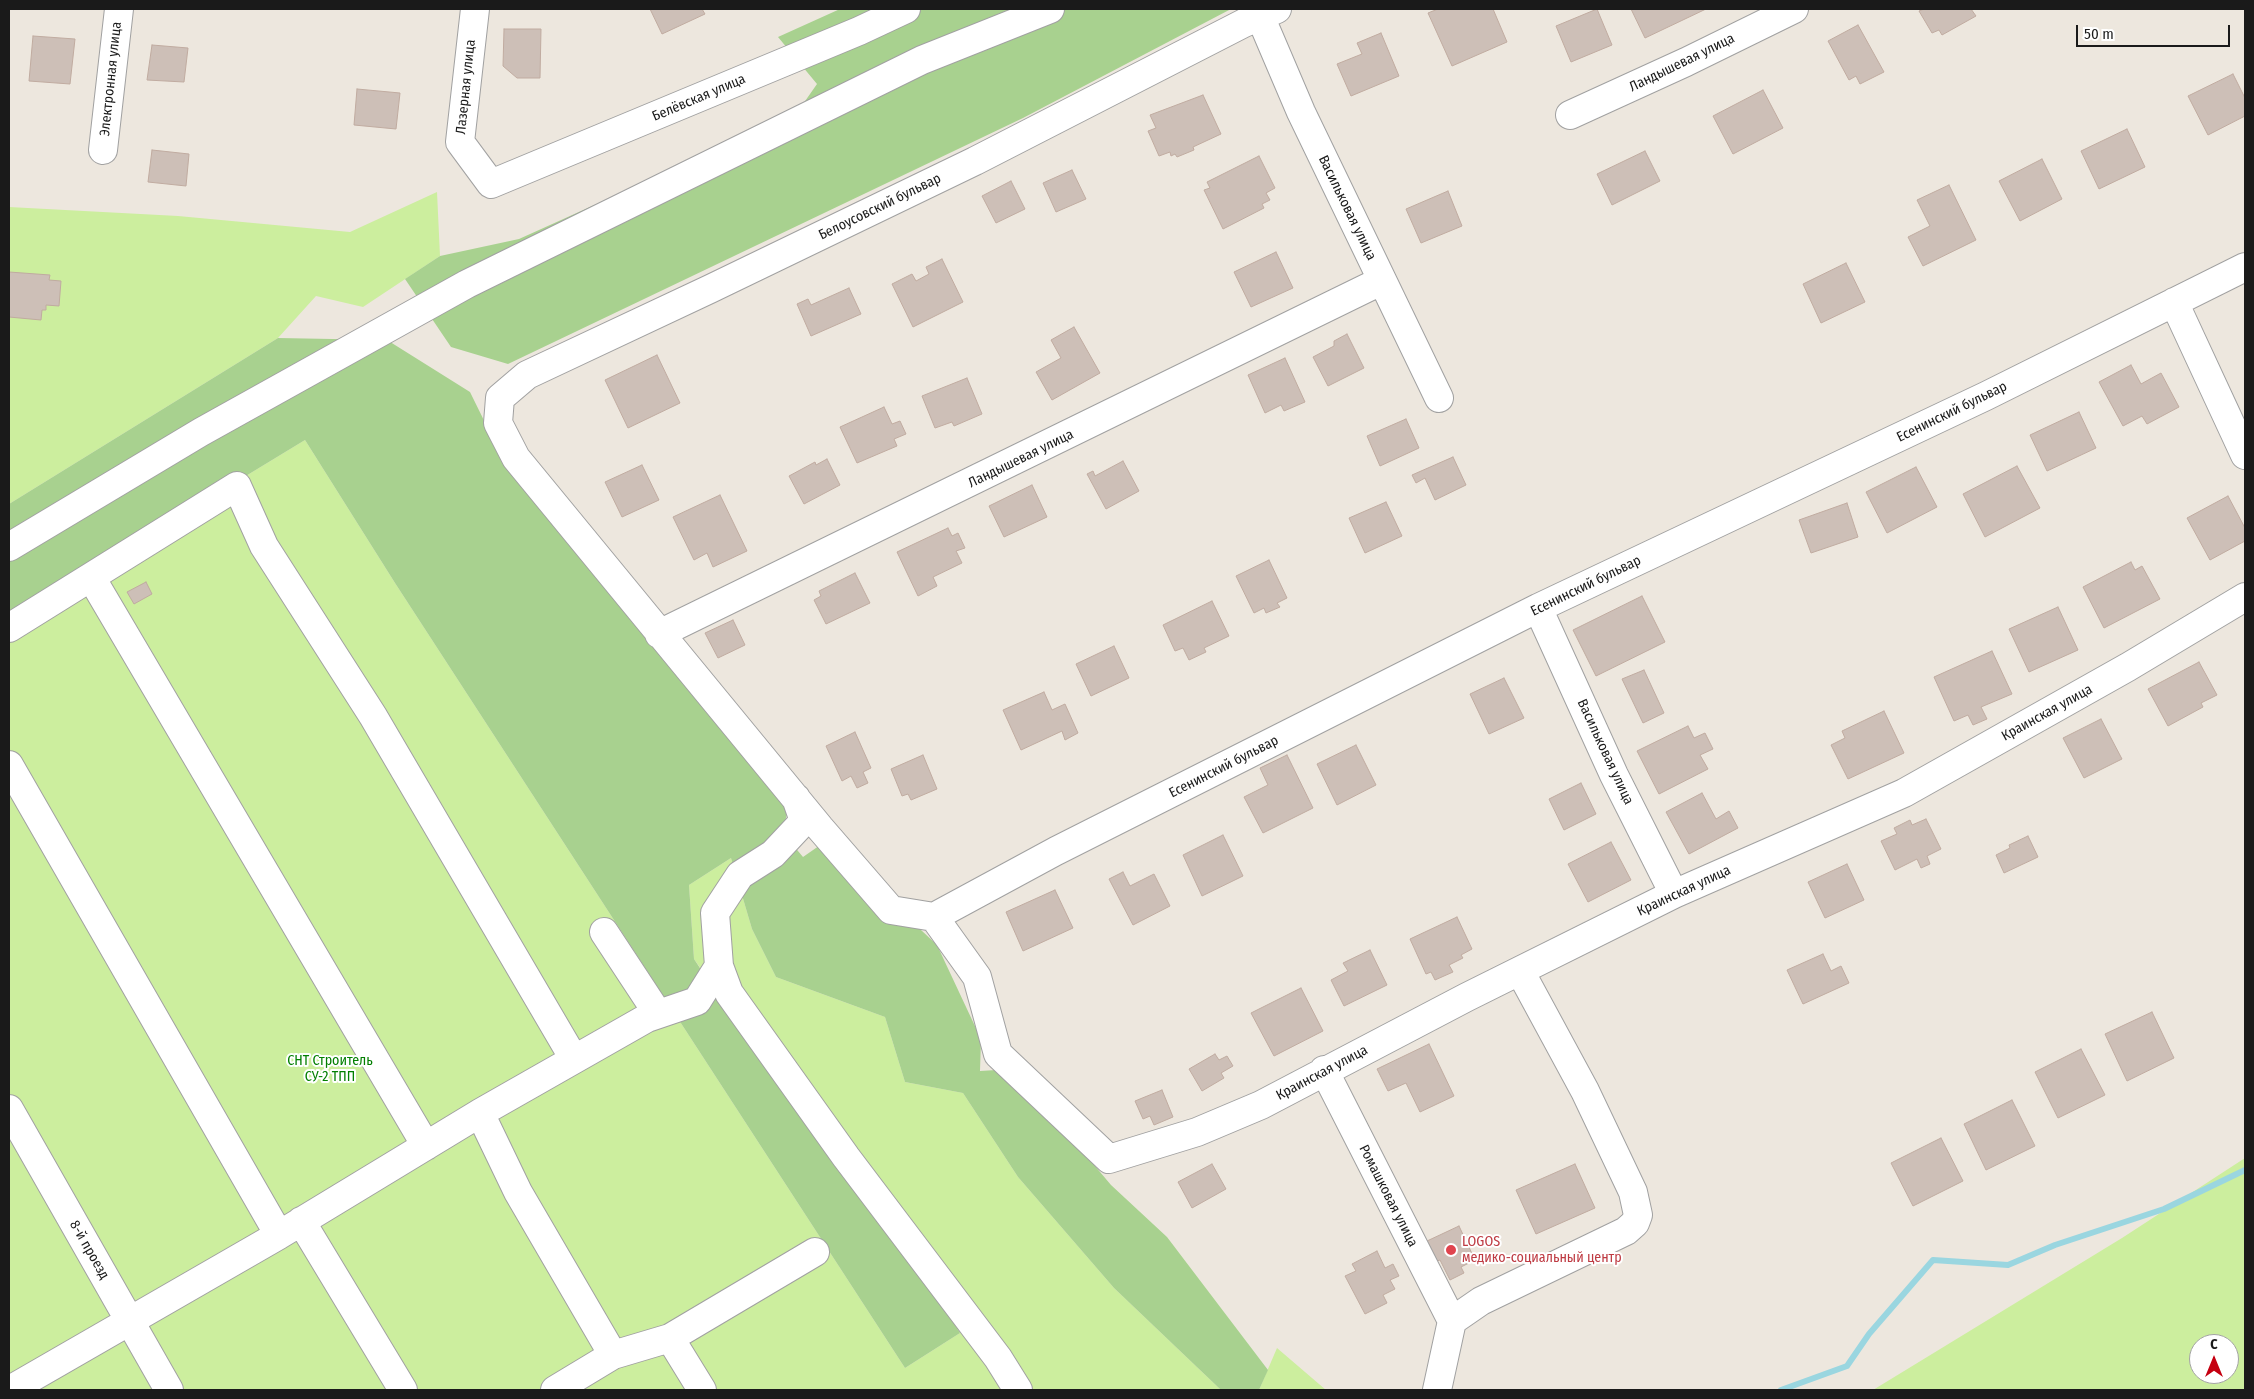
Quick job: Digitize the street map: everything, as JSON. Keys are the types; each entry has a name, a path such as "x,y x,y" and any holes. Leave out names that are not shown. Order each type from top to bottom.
{"street":[{"name":"Электронная улица","path":"104,150 119,9"},
{"name":"Лазерная улица","path":"475,9 460,142 492,184"},
{"name":"Белёвская улица","path":"492,184 859,31 906,9"},
{"path":"9,547 201,432 467,284 922,60 1050,9"},
{"name":"Ландышевая улица","path":"1570,115 1686,62 1794,9"},
{"name":"Васильковая улица","path":"1269,11 1300,112 1439,398"},
{"name":"Белоусовский бульвар","path":"659,634 516,458 498,423 500,398 526,375 710,289 966,165 1269,11"},
{"name":"Есенинский бульвар","path":"934,918 1056,851 1538,608 1986,396 2245,268"},
{"name":"Ландышевая улица","path":"659,634 1382,281"},
{"path":"2174,302 2245,455"},
{"path":"9,628 236,486 264,546 374,716 574,1059"},
{"path":"91,577 426,1146"},
{"name":"Краинская улица","path":"934,918 976,977 998,1054 1109,1159 1197,1132 1261,1105 1324,1070 1674,894 1904,793 2128,667 2245,597"},
{"name":"Васильковая улица","path":"1538,608 1614,775 1674,894"},
{"path":"659,634 891,910 934,918"},
{"path":"9,765 290,1228 403,1390"},
{"path":"796,797 804,821 773,854 740,875 715,913 719,966 735,1001 846,1157 998,1358 1018,1390"},
{"path":"604,932 658,1014"},
{"path":"10,1390 290,1228 480,1113 574,1059 647,1018 697,1001 719,966"},
{"path":"1437,1390 1452,1321 1480,1301 1626,1231 1635,1223 1638,1215 1633,1192 1585,1091 1520,971"},
{"name":"Ромашковая улица","path":"1324,1070 1452,1321"},
{"name":"8-й проезд","path":"9,1109 169,1390"},
{"path":"480,1113 518,1192 614,1355"},
{"path":"556,1390 614,1355 670,1338 816,1252"},
{"path":"670,1338 702,1390"}],"green space":[{"path":"840,9 1231,9 1023,118 508,364 451,347 405,279 440,256 519,239 796,114 817,84 778,37"},
{"path":"437,192 440,256 363,307 316,296 278,338 9,504 9,207 178,216 350,232"},
{"path":"278,338 387,340 470,392 498,449 790,797 783,833 803,857 826,841 937,945 981,1039 980,1071 1013,1069 1111,1185 1167,1237 1268,1370 1259,1390 1221,1390 1114,1288 1018,1177 963,1093 905,1082 885,1017 776,977 752,929 731,858 689,885 694,959 719,997 916,1262 960,1333 905,1368 395,583 305,440 9,620 9,504"},
{"name":"СНТ Строитель СУ-2 ТПП","path":"305,440 395,583 905,1368 960,1333 694,959 689,885 731,858 752,929 776,977 885,1017 905,1082 963,1093 1018,1177 1114,1288 1221,1390 9,1390 9,620"},
{"path":"2245,1158 2245,1390 1873,1390 2122,1238"},
{"path":"1277,1348 1326,1390 1259,1390"}],"building":[{"path":"650,9 702,9 705,14 662,34"},
{"path":"1438,9 1493,9 1507,42 1452,66 1428,13"},
{"path":"1597,9 1612,45 1571,62 1556,26"},
{"path":"1631,9 1706,9 1645,38"},
{"path":"1924,9 1971,9 1976,16 1942,35 1939,30 1932,33 1919,11"},
{"path":"1858,25 1884,72 1860,84 1856,76 1849,80 1828,41"},
{"path":"504,29 541,29 540,78 517,78 503,66"},
{"path":"1381,33 1399,76 1351,96 1337,64 1362,54 1357,43"},
{"path":"33,36 75,39 70,84 29,81"},
{"path":"152,45 188,48 184,82 147,80"},
{"path":"2233,74 2245,98 2245,116 2208,135 2188,96"},
{"path":"357,89 400,93 396,129 354,125"},
{"path":"1763,90 1783,128 1733,154 1713,116"},
{"path":"1203,95 1221,134 1193,147 1194,150 1177,157 1175,154 1171,156 1170,152 1159,156 1148,131 1156,128 1150,115"},
{"path":"2127,129 2145,167 2099,189 2081,151"},
{"path":"152,150 189,154 186,186 148,182"},
{"path":"1645,151 1660,181 1612,205 1597,174"},
{"path":"1259,156 1275,188 1266,193 1270,200 1262,204 1264,208 1223,229 1204,190 1210,188 1207,182"},
{"path":"2042,159 2062,199 2020,221 1999,181"},
{"path":"1072,170 1086,199 1056,212 1043,183"},
{"path":"1011,181 1025,209 996,223 982,196"},
{"path":"1949,185 1976,240 1923,266 1908,237 1930,226 1917,200"},
{"path":"1448,191 1462,226 1421,243 1406,209"},
{"path":"1276,252 1293,288 1251,307 1234,272"},
{"path":"942,259 963,302 913,327 892,284 912,274 916,281 929,274 926,267"},
{"path":"1846,263 1865,302 1821,323 1803,284"},
{"path":"9,272 50,275 49,280 61,281 59,306 46,305 46,310 42,310 41,320 9,317"},
{"path":"849,288 861,314 811,336 797,304 808,299 811,305"},
{"path":"1074,327 1100,373 1052,400 1036,372 1061,358 1051,340"},
{"path":"1347,334 1364,368 1328,386 1313,357 1334,346 1334,341"},
{"path":"657,355 680,403 628,428 605,380"},
{"path":"1285,358 1305,402 1284,411 1281,405 1265,413 1248,375"},
{"path":"2131,365 2141,384 2161,373 2179,407 2147,424 2142,416 2123,426 2099,382"},
{"path":"967,378 982,414 954,426 952,422 935,428 922,396"},
{"path":"884,407 892,424 900,421 906,434 894,439 897,446 857,463 840,427"},
{"path":"2079,412 2096,448 2047,471 2030,435"},
{"path":"1406,419 1419,448 1380,466 1367,436"},
{"path":"1453,457 1466,485 1435,500 1425,478 1416,483 1412,475"},
{"path":"827,459 840,485 804,504 789,476 815,462 816,465"},
{"path":"1123,461 1139,491 1106,509 1087,474 1093,471 1095,476"},
{"path":"642,465 659,500 622,517 605,482"},
{"path":"2017,466 2040,508 1985,537 1963,494"},
{"path":"1916,467 1937,507 1887,533 1866,492"},
{"path":"1032,485 1047,517 1004,537 989,506"},
{"path":"720,495 747,551 713,567 707,553 694,560 673,517"},
{"path":"2228,496 2245,528 2245,541 2210,560 2187,518"},
{"path":"1386,502 1402,536 1365,553 1349,518"},
{"path":"1847,503 1858,537 1811,553 1799,520"},
{"path":"948,528 952,536 958,533 965,548 956,551 962,563 933,577 937,586 918,596 897,552"},
{"path":"1269,560 1287,598 1277,603 1280,607 1266,613 1264,608 1254,613 1236,576"},
{"path":"2131,562 2135,570 2142,566 2160,599 2104,628 2083,587"},
{"path":"855,573 870,603 826,624 814,600 821,596 819,591"},
{"path":"146,582 152,594 134,604 127,592"},
{"path":"1642,596 1665,642 1596,676 1573,630"},
{"path":"1212,601 1229,636 1204,648 1206,652 1189,660 1183,648 1175,651 1163,625"},
{"path":"2058,607 2078,650 2029,672 2009,629"},
{"path":"733,620 745,645 718,658 705,633"},
{"path":"1114,646 1129,678 1091,696 1076,664"},
{"path":"1992,651 2012,694 1981,707 1987,719 1973,725 1968,715 1954,721 1934,677"},
{"path":"2199,662 2217,695 2201,703 2203,707 2168,726 2148,689"},
{"path":"1644,670 1664,713 1643,723 1622,679"},
{"path":"1504,678 1524,718 1489,734 1470,694"},
{"path":"1044,692 1052,710 1065,704 1078,733 1065,740 1062,731 1021,750 1003,710"},
{"path":"1884,711 1904,753 1848,779 1831,745 1845,738 1842,731"},
{"path":"2101,719 2122,759 2084,778 2063,738"},
{"path":"1688,726 1694,738 1705,733 1713,749 1700,755 1708,769 1659,794 1637,751"},
{"path":"855,732 871,768 863,772 868,783 857,788 851,776 842,781 826,746"},
{"path":"1356,745 1376,785 1337,805 1317,764"},
{"path":"923,755 937,789 911,800 908,794 902,796 891,769"},
{"path":"1287,755 1313,808 1263,833 1244,797 1268,785 1260,768"},
{"path":"1581,783 1596,814 1564,830 1549,799"},
{"path":"1702,793 1716,819 1729,811 1738,828 1689,854 1666,812"},
{"path":"1926,819 1941,849 1927,856 1930,864 1921,868 1917,859 1895,870 1881,841 1897,834 1894,828 1910,820 1912,825"},
{"path":"1223,835 1243,876 1202,896 1183,855"},
{"path":"2028,836 2038,857 2004,873 1996,855 2010,848 2009,845"},
{"path":"1611,842 1631,880 1588,902 1568,864"},
{"path":"1847,864 1864,900 1825,918 1808,882"},
{"path":"1123,872 1130,886 1154,874 1170,906 1133,925 1109,879"},
{"path":"1055,890 1073,928 1023,951 1006,912"},
{"path":"1457,917 1472,949 1461,955 1463,958 1449,965 1453,972 1435,980 1431,972 1426,974 1410,939"},
{"path":"1370,950 1387,985 1344,1006 1331,980 1348,971 1343,963"},
{"path":"1823,954 1831,971 1841,966 1849,983 1803,1004 1787,970"},
{"path":"1301,988 1323,1031 1274,1056 1251,1013"},
{"path":"2152,1012 2174,1058 2127,1081 2105,1034"},
{"path":"1429,1044 1454,1096 1420,1112 1406,1083 1388,1091 1377,1069"},
{"path":"2081,1049 2105,1095 2058,1118 2035,1072"},
{"path":"1215,1054 1219,1060 1227,1056 1233,1066 1221,1073 1224,1078 1202,1091 1189,1069"},
{"path":"1162,1090 1173,1117 1154,1125 1150,1116 1143,1119 1135,1101"},
{"path":"2012,1100 2035,1146 1986,1170 1964,1124"},
{"path":"1941,1138 1963,1181 1913,1206 1891,1163"},
{"path":"1212,1164 1226,1189 1192,1208 1178,1182"},
{"path":"1575,1164 1595,1208 1536,1234 1516,1190"},
{"name":"LOGOS медико-социальный центр","path":"1459,1226 1475,1260 1461,1267 1464,1273 1450,1280 1440,1260 1437,1261 1427,1241"},
{"path":"1377,1251 1385,1268 1393,1264 1399,1276 1390,1280 1395,1289 1383,1295 1387,1303 1365,1314 1345,1276 1356,1271 1352,1264"}],"waterway":[{"path":"1781,1390 1847,1366 1869,1334 1933,1260 2008,1265 2055,1245 2164,1209 2245,1170"}],"place":[{"name":"LOGOS медико-социальный центр","path":"1451,1250"}]}
